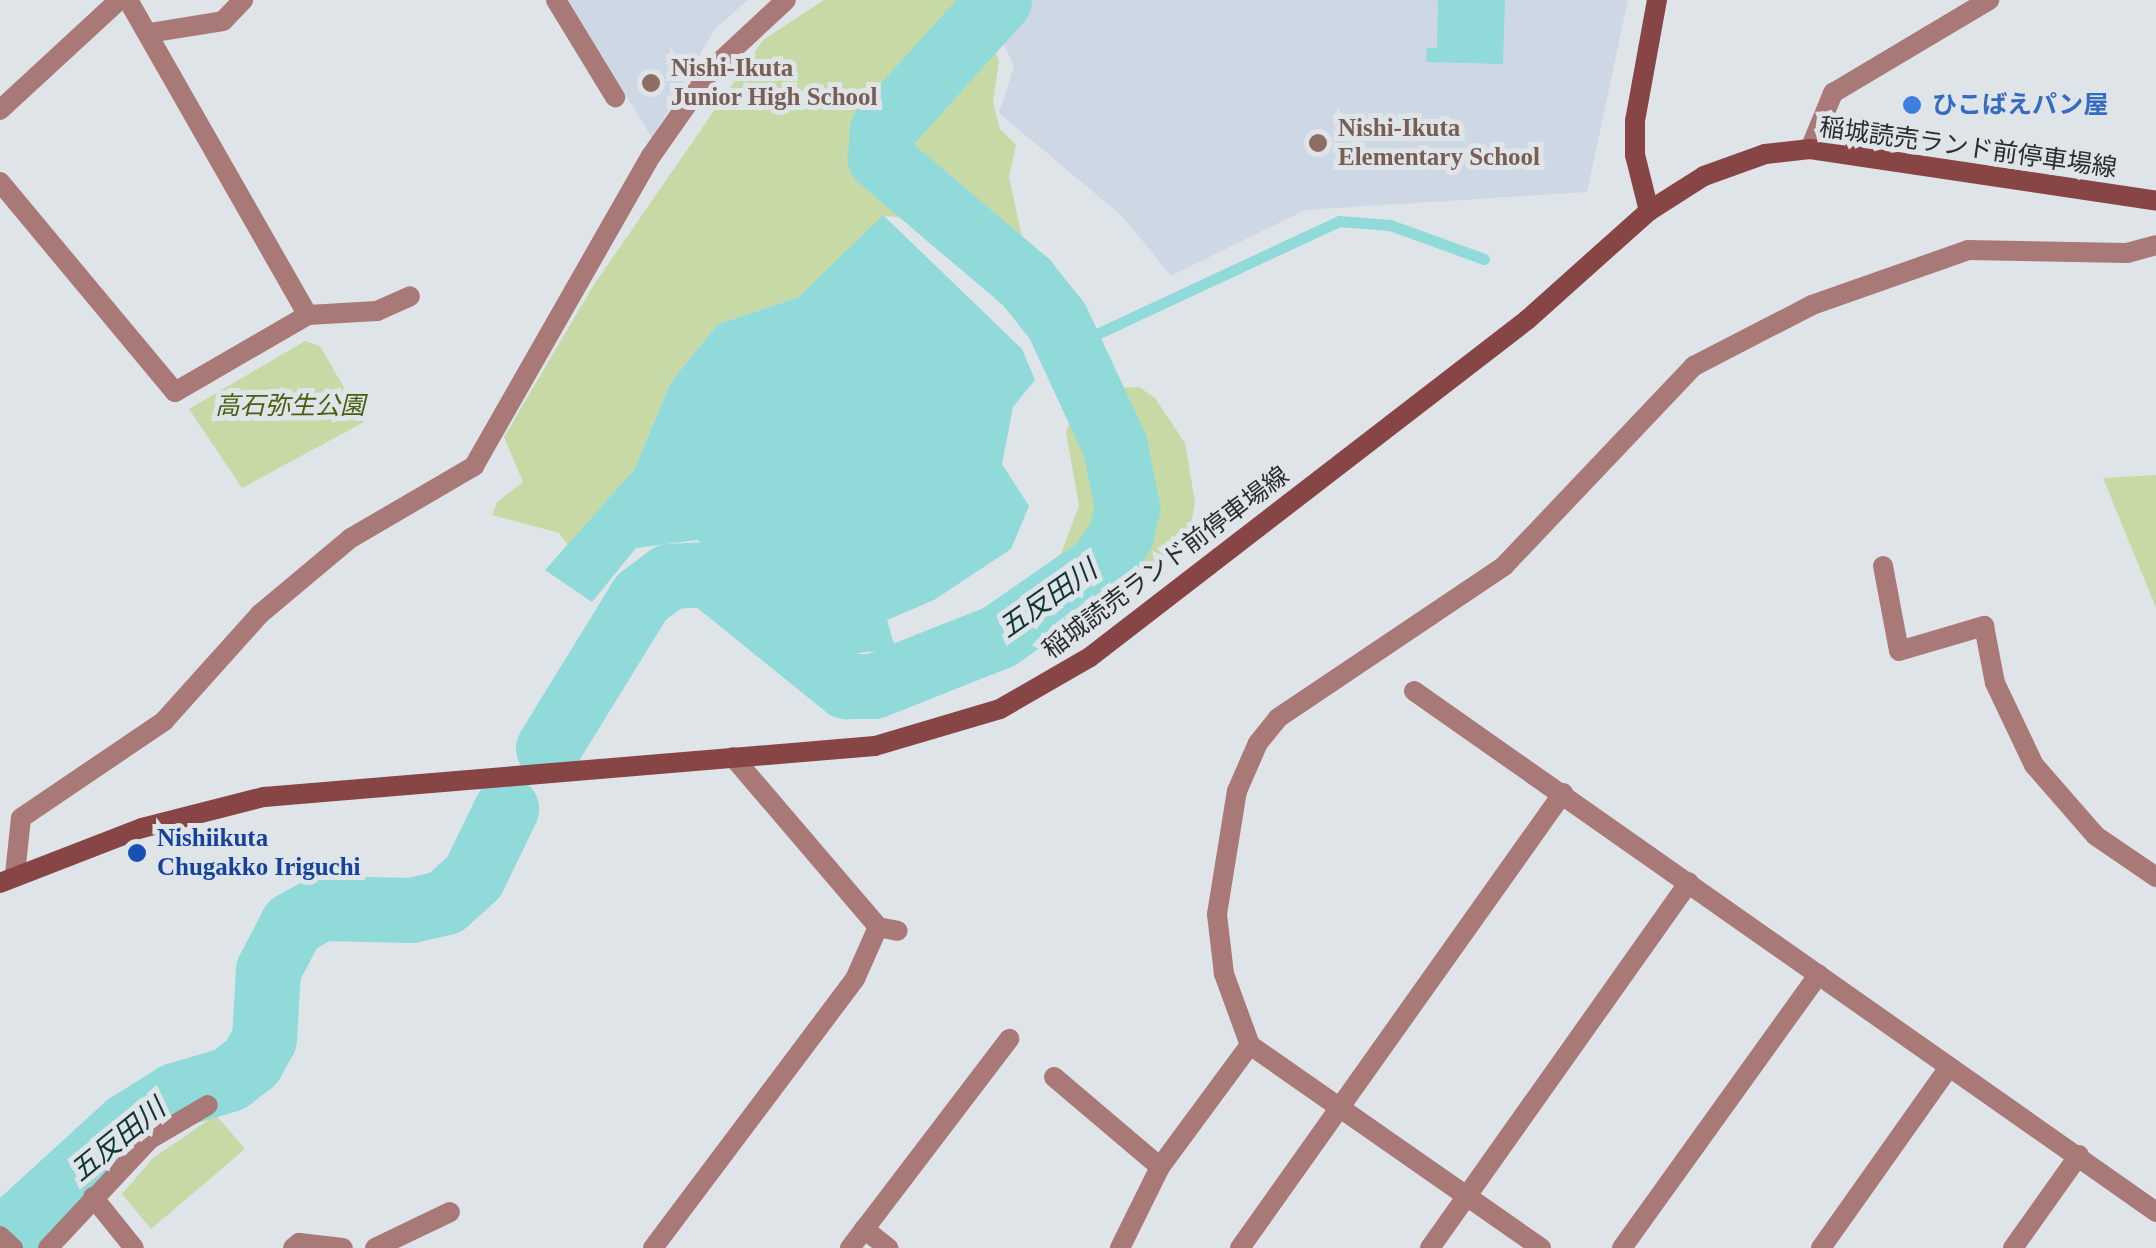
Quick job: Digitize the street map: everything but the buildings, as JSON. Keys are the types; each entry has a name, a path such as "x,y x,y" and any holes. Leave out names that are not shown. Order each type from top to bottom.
{"main road":[{"path":"1649,212 1635,155 1635,120 1657,0"},
{"name":"稲城読売ランド前停車場線","path":"7,879 142,828 264,797 876,746 1000,710 1090,657 1527,320 1649,212 1704,176 1765,154 1810,149 2156,201"}],"street":[{"path":"0,110 119,0"},
{"path":"128,0 308,316"},
{"path":"149,33 222,21 243,0"},
{"path":"556,0 615,97"},
{"path":"7,879 21,818 164,722 260,614 351,538 474,466 651,156 712,69 786,0"},
{"path":"1810,149 1833,93 1989,0"},
{"path":"0,182 175,392 308,316 377,312 410,296"},
{"path":"1541,1248 1250,1046 1224,974 1217,914 1237,791 1258,742 1278,718 1504,566 1694,366 1812,305 1968,250 2127,253 2156,245"},
{"path":"1882,566 1899,651 1984,626 1995,684 2034,765 2096,836 2156,878"},
{"path":"1414,691 2156,1212"},
{"path":"653,1248 855,979 888,929 733,757"},
{"path":"1240,1248 1562,793"},
{"path":"1430,1248 1689,882"},
{"path":"1622,1248 1819,974"},
{"path":"850,1248 1009,1039"},
{"path":"1120,1248 1160,1167 1250,1046"},
{"path":"1820,1248 1948,1067"},
{"path":"1054,1078 1160,1167"},
{"path":"48,1248 150,1139 208,1105"},
{"path":"2012,1248 2078,1155"},
{"path":"93,1196 134,1248"},
{"path":"375,1248 450,1212"},
{"path":"864,1229 888,1248"},
{"path":"0,1236 13,1248"},
{"path":"293,1248 299,1243 343,1248"}],"shaded area":[{"name":"Nishi-Ikuta Junior High School","path":"568,0 748,0 715,29 652,138"},
{"name":"Nishi-Ikuta Elementary School","path":"1022,0 1628,0 1587,192 1305,210 1171,276 1122,216 999,113 1014,66 997,31"}],"green space":[{"path":"824,0 1008,0 985,28 999,61 993,102 1000,129 1016,145 1009,177 1022,237 1067,295 1041,336 972,271 928,242 911,218 883,216 799,297 718,324 671,382 634,470 568,545 559,533 492,515 497,502 523,482 504,437 593,286 763,40"},
{"name":"高石弥生公園","path":"305,341 320,346 364,422 242,488 189,409"},
{"path":"1139,387 1155,398 1185,443 1195,502 1189,537 1132,587 1120,587 1097,606 1093,598 1081,600 1058,561 1079,506 1066,432 1078,404 1115,388"},
{"path":"2156,475 2156,608 2103,478"},
{"path":"216,1115 245,1149 151,1229 122,1194 153,1158"}],"water":[{"path":"1438,0 1505,0 1503,64 1426,62 1427,48 1437,48"},
{"path":"883,215 1022,349 1035,380 1013,407 1002,464 1029,506 1011,549 934,600 887,620 895,648 852,654 697,540 636,548 592,602 545,570 634,470 671,382 718,324 799,297"}],"waterway":[{"name":"五反田川","path":"548,748 641,597 669,576 707,574 846,686 873,686 999,636 1101,565 1121,534 1127,507 1115,446 1057,321 1026,282 880,158 882,130 999,0"},
{"path":"1071,346 1339,221 1390,225 1484,259"},
{"name":"五反田川","path":"0,1241 127,1125 175,1095 229,1079 251,1062 264,1039 268,970 292,924 321,908 411,910 445,902 473,877 506,809"}],"place":[{"name":"Nishi-Ikuta Junior High School","path":"651,83"},
{"name":"ひこばえパン屋","path":"1912,105"},
{"name":"Nishi-Ikuta Elementary School","path":"1318,143"},
{"name":"Nishiikuta Chugakko Iriguchi","path":"137,853"}]}
